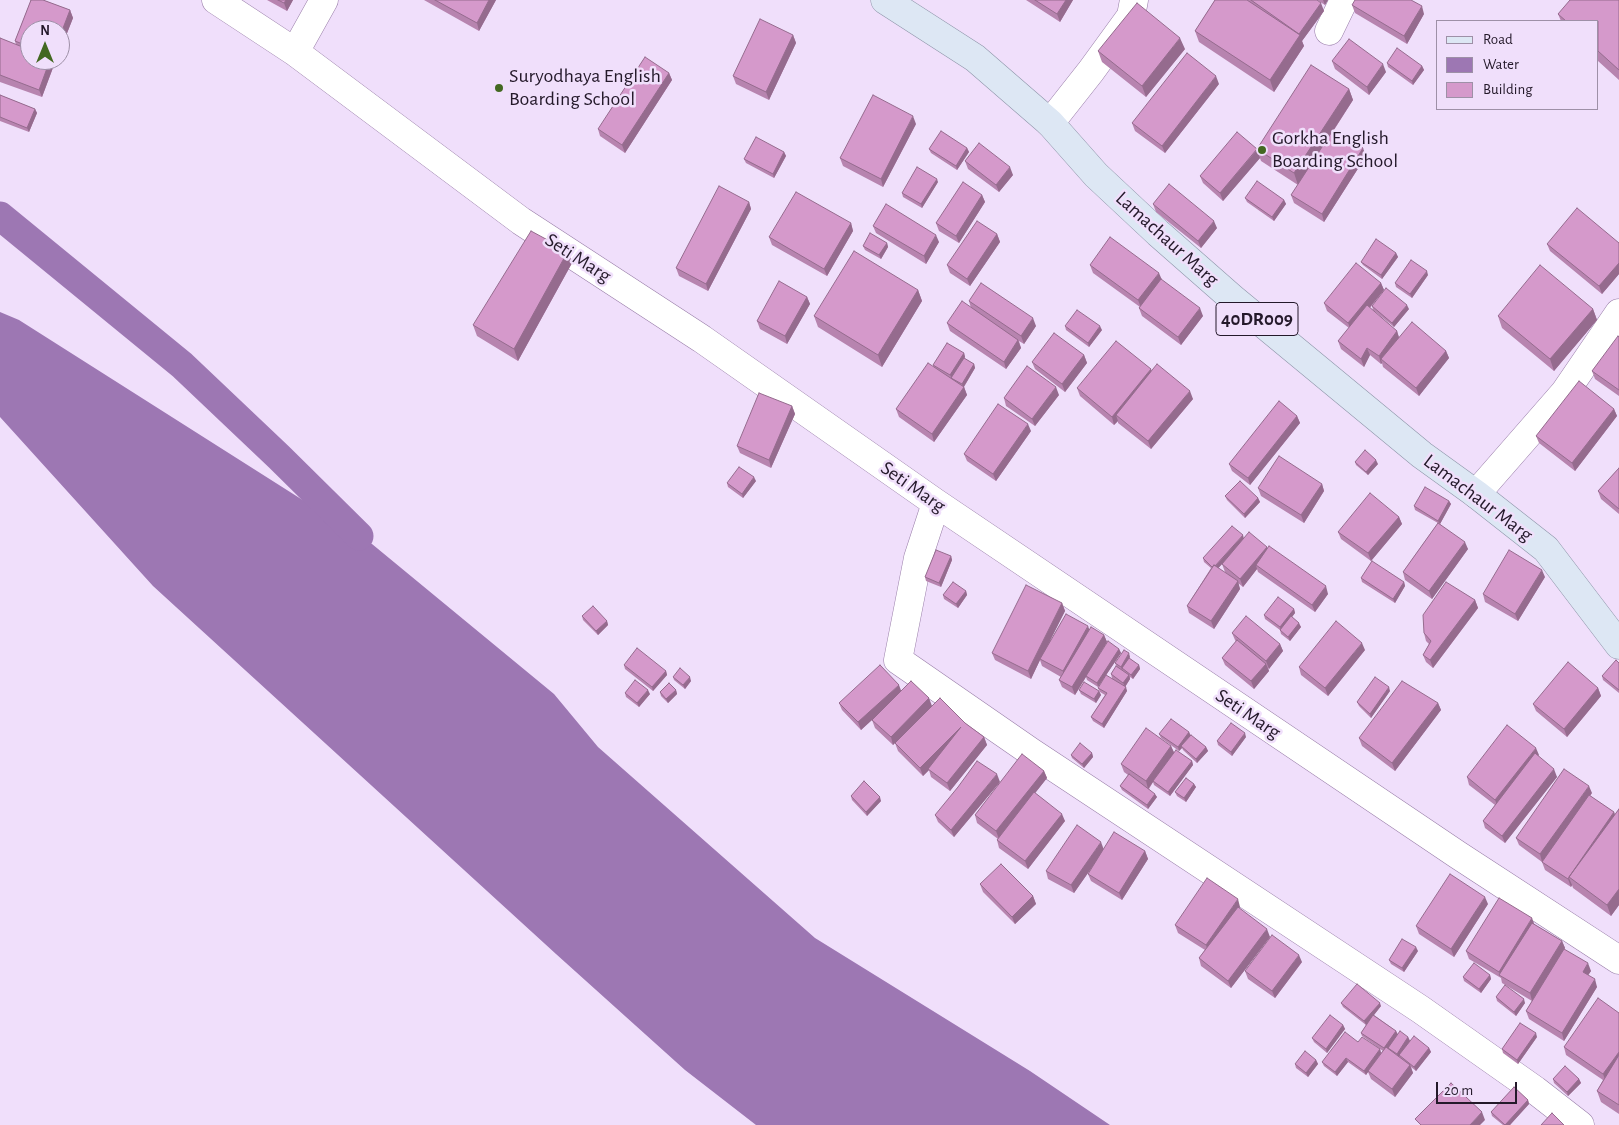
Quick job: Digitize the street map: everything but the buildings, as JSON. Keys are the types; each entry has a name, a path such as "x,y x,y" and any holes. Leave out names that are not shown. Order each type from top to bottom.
{"main road":[{"name":"Lamachaur Marg","path":"885,0 975,58 1050,123 1096,175 1232,298 1422,456 1476,494 1546,549 1619,645"}],"street":[{"name":"Seti Marg","path":"216,0 295,52 521,221 702,339 936,503 1458,856 1619,960"},
{"path":"295,52 324,0"},
{"path":"1050,123 1131,16 1134,0"},
{"path":"1329,31 1344,0"},
{"path":"1476,494 1565,392 1619,313"},
{"path":"936,503 918,558 898,660 1031,752 1420,1009 1535,1090 1580,1125"}],"water":[{"path":"0,312 19,320 372,544 554,694 598,747 815,938 1030,1071 1110,1125 756,1125 685,1070 153,586 0,417"}],"waterway":[{"path":"0,216 182,365 359,536"}],"place":[{"name":"Suryodhaya English Boarding School","path":"499,88"},
{"name":"Gorkha English Boarding School","path":"1262,150"}]}
